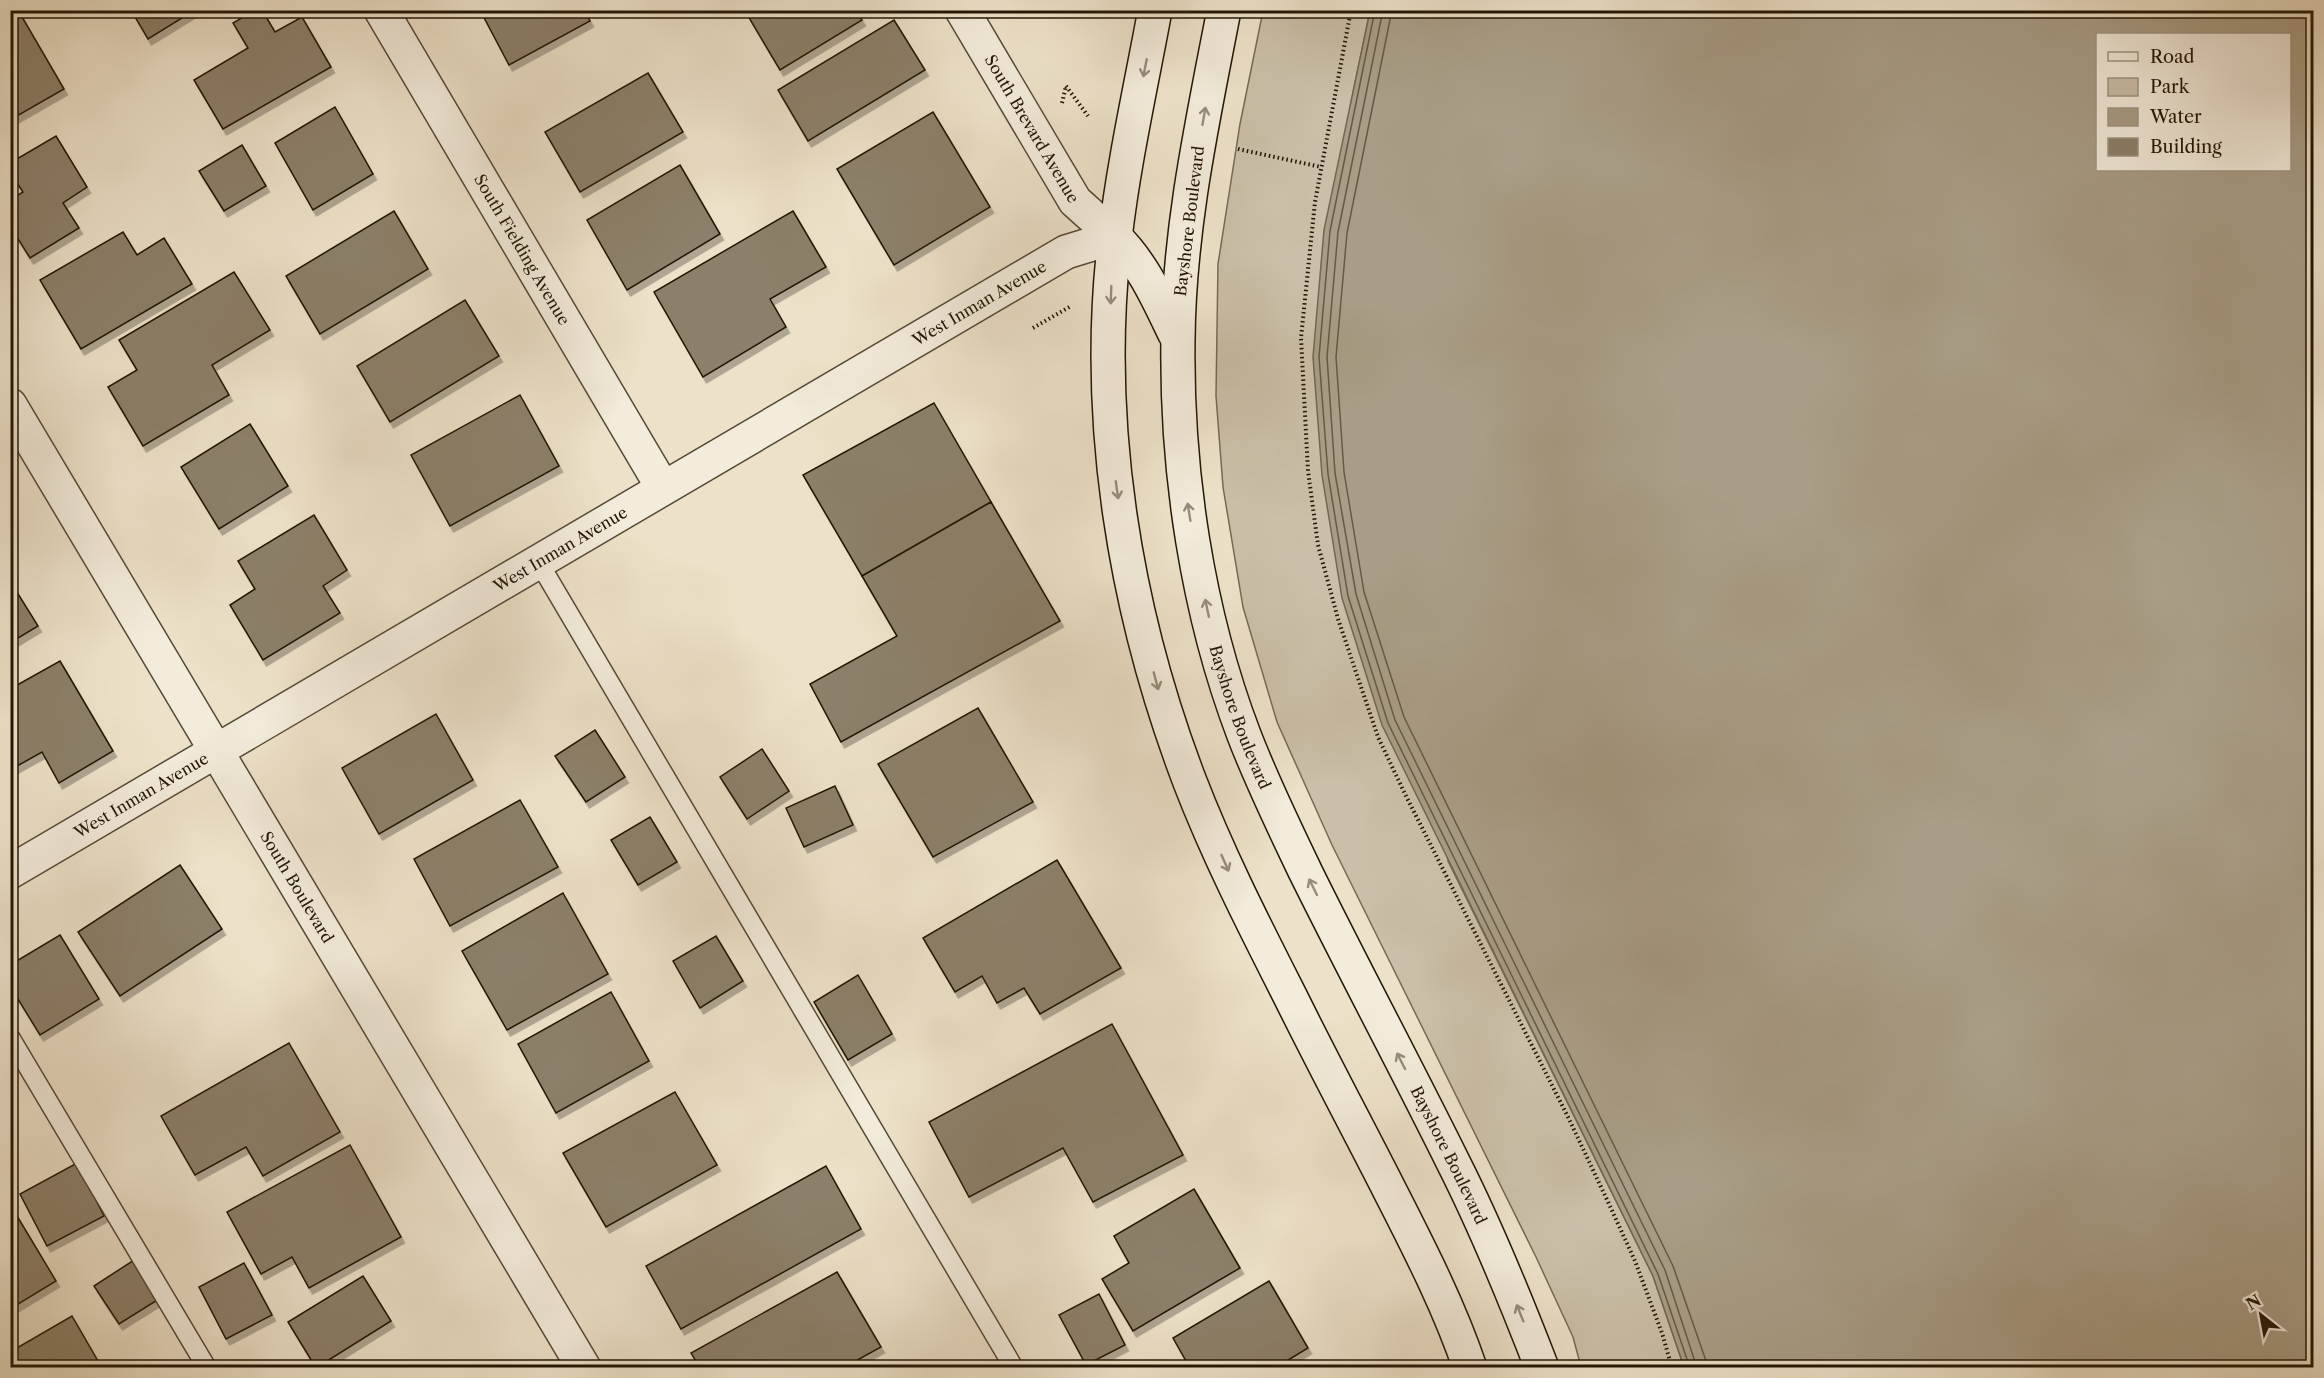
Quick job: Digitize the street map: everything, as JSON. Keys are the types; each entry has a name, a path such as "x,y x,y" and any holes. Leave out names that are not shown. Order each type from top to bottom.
{"street":[{"name":"South Fielding Avenue","path":"381,10 663,488"},
{"name":"South Brevard Avenue","path":"962,10 1075,201 1128,250 1147,278 1178,340"},
{"path":"1155,10 1115,237 1111,283 1109,375 1114,464 1126,556 1159,693 1191,785 1229,874 1422,1253 1459,1336 1470,1368"},
{"name":"Bayshore Boulevard","path":"1224,10 1180,265 1178,340 1186,487 1198,569 1220,661 1243,733 1273,804 1330,921 1454,1162 1498,1255 1542,1368"},
{"name":"West Inman Avenue","path":"10,872 1066,252 1115,237"},
{"name":"South Boulevard","path":"10,405 584,1368"}],"lane":[{"path":"538,561 1014,1368"},
{"path":"10,1037 207,1368"}],"path":[{"path":"1352,10 1321,167 1311,236 1301,338 1308,471 1318,544 1338,619 1378,737 1568,1117 1609,1204 1635,1262 1662,1333 1672,1368"},
{"path":"1066,86 1088,116"},
{"path":"1238,148 1321,167"}],"green space":[{"path":"1263,11 1370,11 1350,107 1448,861 1653,1276 1684,1367 1581,1367 1573,1337 1536,1257 1332,845 1277,722 1243,607 1223,487 1216,396 1218,264 1240,124"}],"water":[{"path":"1370,11 2313,11 2313,1367 1684,1367 1653,1276 1382,725 1342,598 1322,475 1313,357 1324,230"}],"building":[{"path":"10,10 18,10 64,89 10,120"},
{"path":"131,10 195,10 148,39"},
{"path":"255,10 262,10 275,32 302,17 331,67 223,129 194,80 248,48 233,23"},
{"path":"480,10 584,10 590,21 509,65"},
{"path":"757,10 856,10 862,20 780,70 748,16"},
{"path":"894,20 925,70 808,141 778,90"},
{"path":"648,73 683,132 580,192 545,132"},
{"path":"335,107 373,174 313,210 275,143"},
{"path":"933,112 990,207 894,265 837,169"},
{"path":"56,136 87,187 63,203 79,228 30,258 10,226 10,200 23,192 10,172 10,163"},
{"path":"242,145 266,186 224,211 199,171"},
{"path":"680,165 720,234 627,290 587,220"},
{"path":"394,211 428,269 320,334 286,276"},
{"path":"793,211 826,267 770,299 786,327 703,377 654,292"},
{"path":"123,232 137,255 164,238 192,284 81,349 40,280"},
{"path":"234,272 270,330 212,365 229,395 143,446 108,387 137,370 119,340"},
{"path":"465,300 499,356 390,422 357,366"},
{"path":"520,395 559,466 450,526 411,455"},
{"path":"934,403 991,502 862,576 803,475"},
{"path":"250,424 288,486 219,529 181,467"},
{"path":"991,502 1060,621 841,742 810,684 897,636 862,576"},
{"path":"314,515 347,570 323,586 340,613 263,660 230,605 255,589 238,561"},
{"path":"10,581 38,626 10,643"},
{"path":"60,661 113,751 59,783 42,752 10,770 10,689"},
{"path":"978,708 1033,802 933,857 878,764"},
{"path":"436,714 473,780 379,834 342,768"},
{"path":"595,730 625,777 586,802 555,756"},
{"path":"762,749 789,791 747,819 720,777"},
{"path":"835,786 853,825 804,847 786,808"},
{"path":"520,800 558,867 450,926 414,859"},
{"path":"650,817 677,862 638,885 611,840"},
{"path":"1057,860 1121,968 1040,1014 1024,988 997,1003 982,976 955,992 923,938"},
{"path":"180,865 222,929 120,996 78,932"},
{"path":"563,893 608,974 507,1030 462,951"},
{"path":"60,935 99,999 40,1035 10,986 10,965"},
{"path":"716,936 743,981 700,1008 673,961"},
{"path":"858,975 892,1034 848,1060 814,1002"},
{"path":"611,992 649,1061 556,1113 518,1044"},
{"path":"1112,1024 1183,1155 1093,1202 1063,1148 969,1197 929,1122"},
{"path":"289,1043 340,1132 263,1176 246,1147 195,1175 161,1116"},
{"path":"675,1092 717,1165 606,1227 563,1153"},
{"path":"350,1145 401,1237 309,1288 292,1257 261,1274 227,1212"},
{"path":"77,1163 104,1216 47,1246 20,1194"},
{"path":"826,1166 861,1229 681,1329 646,1266"},
{"path":"1194,1189 1240,1268 1133,1331 1102,1279 1129,1263 1114,1236"},
{"path":"14,1211 56,1281 10,1309 10,1213"},
{"path":"134,1260 159,1299 119,1324 94,1286"},
{"path":"244,1263 272,1315 226,1339 199,1287"},
{"path":"837,1272 881,1347 843,1368 700,1368 691,1353"},
{"path":"363,1276 391,1321 316,1368 288,1322"},
{"path":"1269,1281 1308,1348 1275,1368 1190,1368 1173,1338"},
{"path":"1099,1294 1125,1345 1086,1365 1059,1315"},
{"path":"72,1316 102,1368 10,1368 10,1352"}]}
